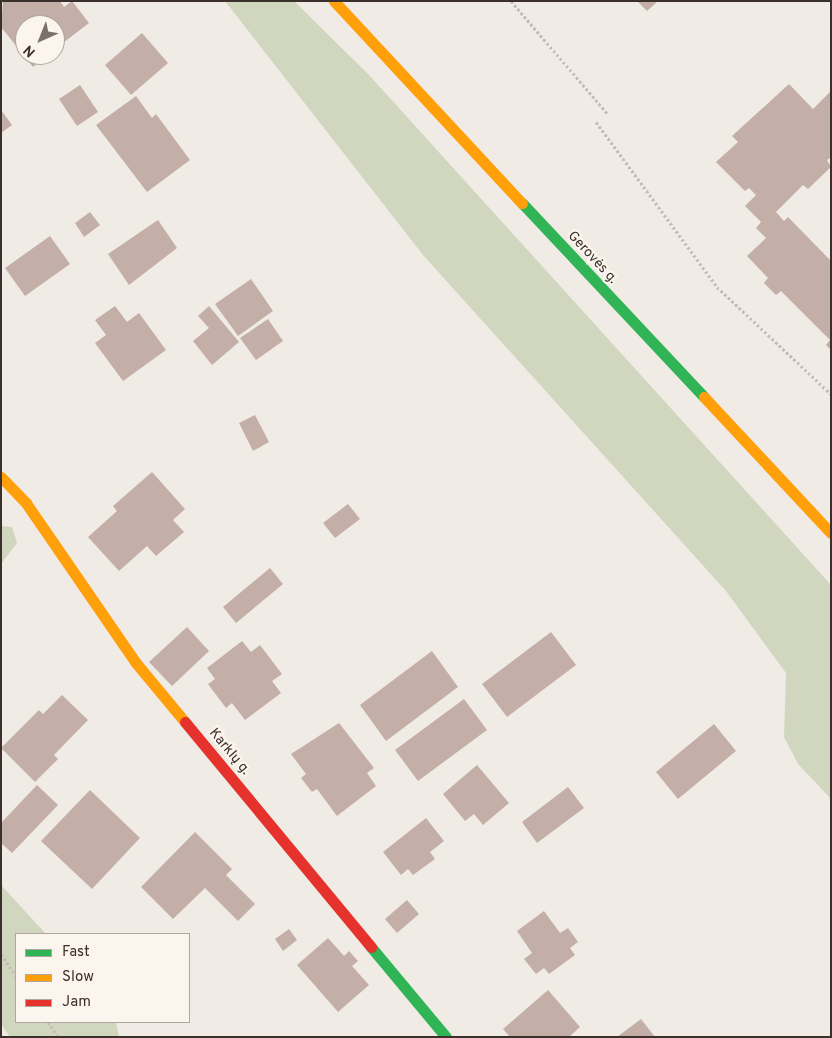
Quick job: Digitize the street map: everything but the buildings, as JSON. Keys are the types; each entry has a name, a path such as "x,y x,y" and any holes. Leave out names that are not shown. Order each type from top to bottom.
{"street":[{"name":"Gerovės g.","path":"334,1 831,533"},
{"name":"Karklų g.","path":"1,477 31,510 136,664 446,1037"}],"path":[{"path":"511,1 607,113"},
{"path":"596,122 717,287 831,394"},
{"path":"1,954 15,975"},
{"path":"49,1023 58,1037"}],"green space":[{"path":"225,1 294,1 369,75 831,585 831,799 798,764 784,737 786,673 726,591 423,255"},
{"path":"1,526 12,527 17,543 1,564"},
{"path":"1,885 45,933 15,933 15,1023 116,1023 119,1037 10,1037 1,1024"}],"traffic: fast":[{"path":"522,203 704,397"},
{"path":"371,947 446,1037"}],"traffic: slow":[{"path":"334,1 522,203"},
{"path":"704,397 831,533"},
{"path":"1,477 26,503 136,663 185,722"}],"traffic: jam":[{"path":"185,722 371,947"}]}
